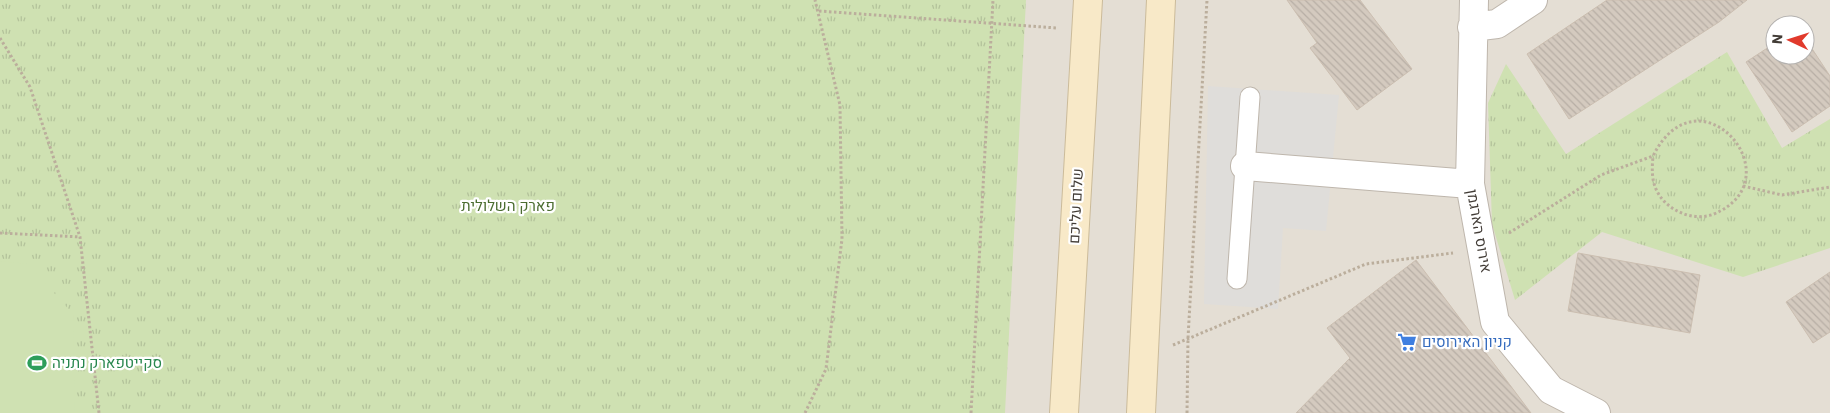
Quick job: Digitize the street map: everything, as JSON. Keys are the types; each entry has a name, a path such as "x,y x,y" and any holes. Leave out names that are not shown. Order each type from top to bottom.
{"main road":[{"name":"שלום עליכם","path":"1064,413 1088,0"},
{"path":"1140,413 1161,0"}],"street":[{"path":"1473,13 1496,24 1533,0"},
{"name":"אירוס הארגמן","path":"1473,13 1470,184 1495,322 1551,390 1596,413"},
{"path":"1245,166 1470,184"}],"lane":[{"path":"1237,279 1250,97"}],"path":[{"path":"805,413 826,369 842,239 840,105 815,0"},
{"path":"971,413 993,0"},
{"path":"1187,413 1188,338 1207,0"},
{"path":"818,11 1086,31"},
{"path":"0,38 30,88 80,237 99,413"},
{"path":"1688,122 1715,124 1728,131 1739,143 1746,166 1743,186 1735,201 1716,213 1696,217 1680,213 1668,206 1658,193 1652,172 1653,156 1661,141 1673,129 1688,122"},
{"path":"1143,357 1366,264 1482,249 1601,175 1653,156"},
{"path":"1743,186 1782,195 1830,187"},
{"path":"0,233 80,237"}],"shaded area":[{"path":"0,0 1830,0 1830,413 0,413"},
{"path":"1208,86 1339,95 1326,231 1283,228 1278,309 1204,304"}],"green space":[{"name":"פארק השלולית","path":"0,0 1026,0 1005,413 0,413"},
{"path":"1727,52 1782,148 1830,119 1830,248 1743,277 1602,232 1515,300 1492,224 1488,103 1506,64 1566,154"},
{"name":"סקייטפארק נתניה","path":"0,261 28,264 73,314 75,413 0,413"}],"building":[{"path":"1287,0 1360,0 1412,69 1357,110 1310,48 1317,43"},
{"path":"1607,0 1747,0 1719,22 1569,119 1527,54"},
{"path":"1765,50 1765,65 1815,65 1815,53 1830,76 1830,106 1792,132 1746,62"},
{"path":"1578,253 1700,275 1690,333 1568,311"},
{"name":"קניון האירוסים","path":"1416,260 1531,413 1296,413 1350,358 1327,328"},
{"path":"1830,272 1830,332 1813,343 1786,302"}],"place":[{"name":"קניון האירוסים","path":"1407,342"},
{"name":"סקייטפארק נתניה","path":"37,363"}]}
